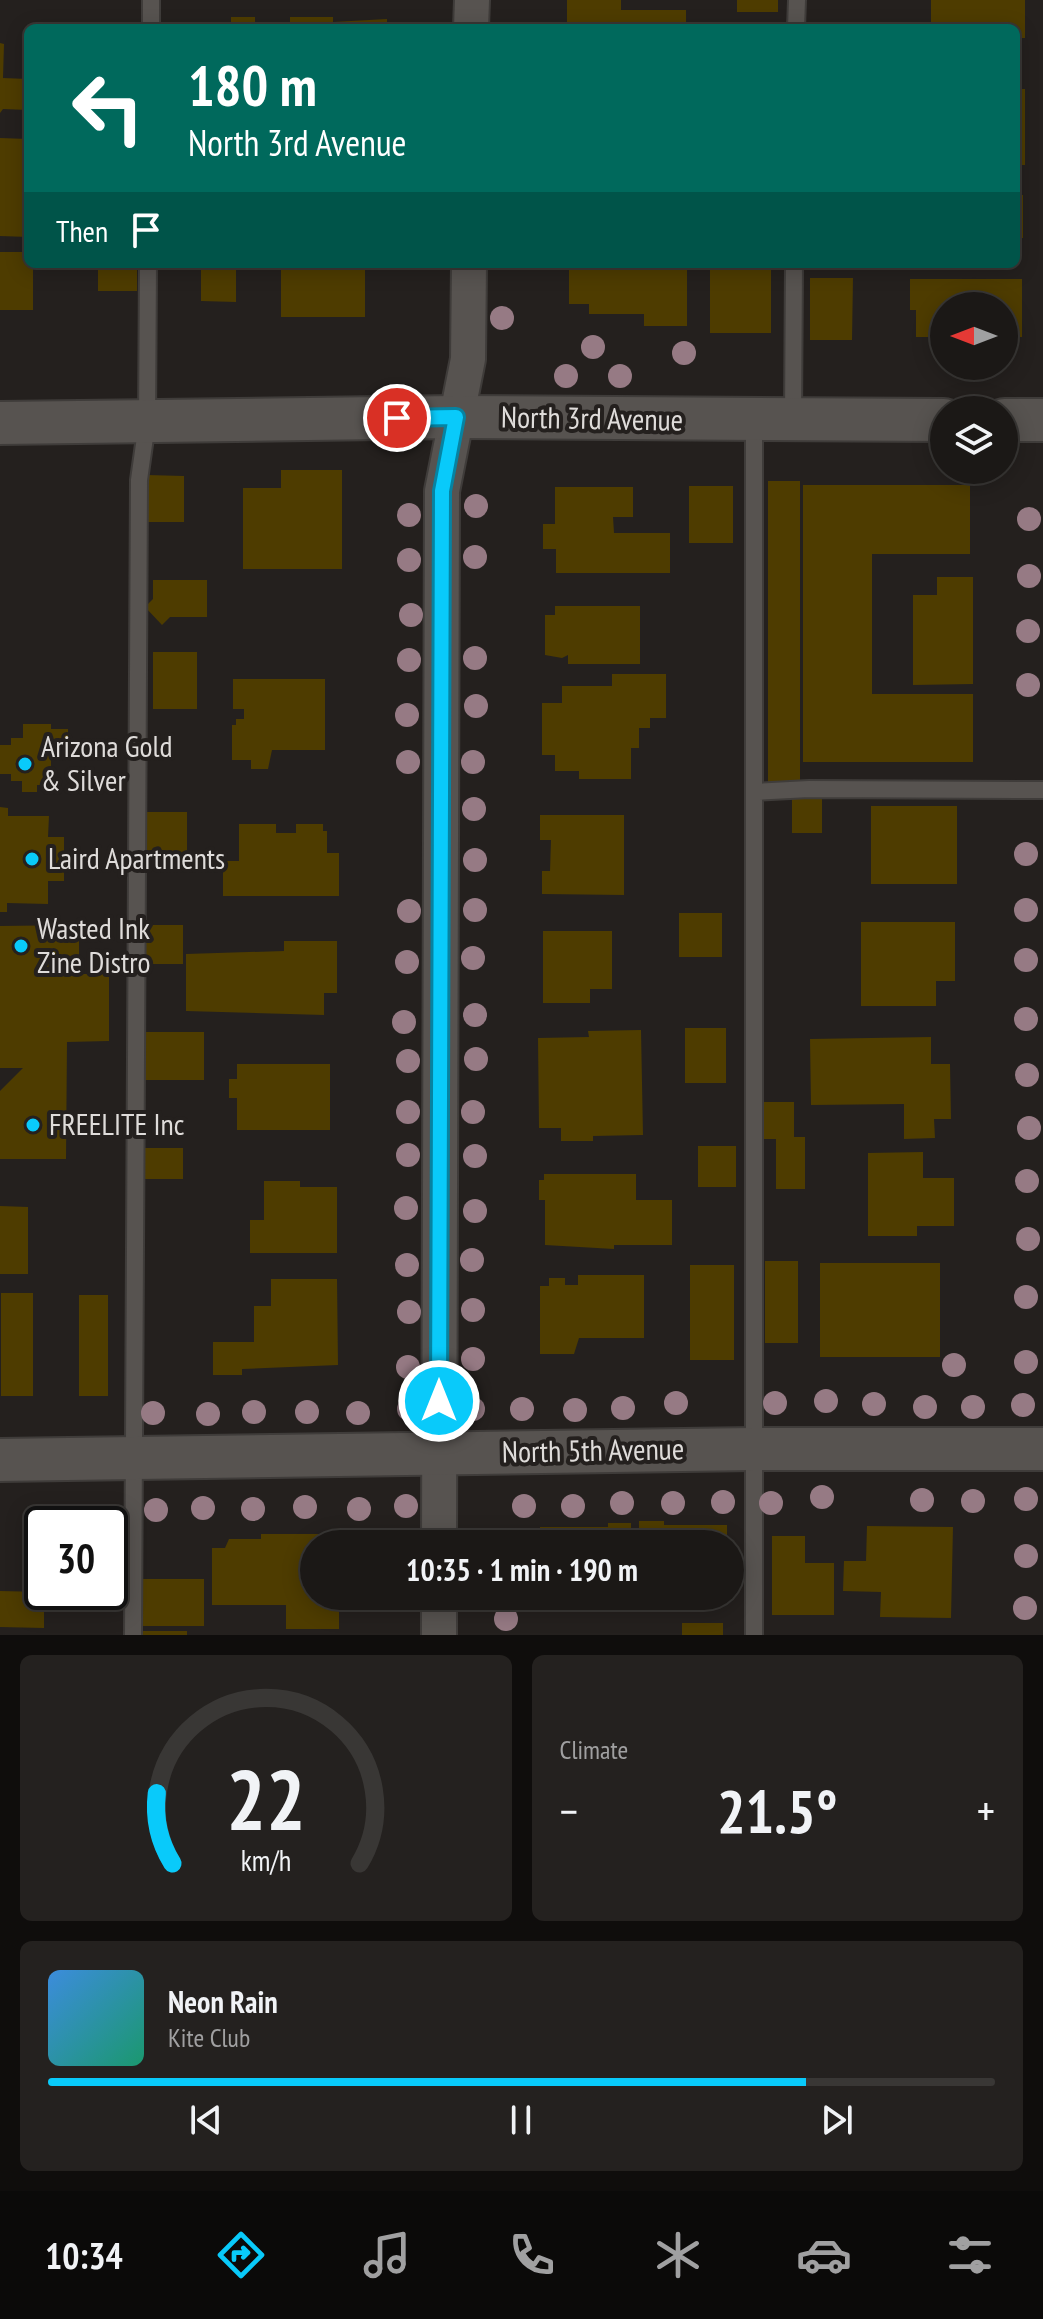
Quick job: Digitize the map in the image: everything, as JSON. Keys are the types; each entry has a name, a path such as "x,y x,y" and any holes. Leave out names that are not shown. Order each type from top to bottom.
{"street":[{"path":"471,24 472,0"},
{"path":"439,1530 442,491 468,359 469,268"},
{"name":"North 3rd Avenue","path":"0,423 456,417 773,422 930,420"},
{"path":"1018,420 1043,420"},
{"name":"North 5th Avenue","path":"0,1460 753,1449 1043,1449"},
{"path":"439,1610 439,1635"}],"lane":[{"path":"151,0 151,24"},
{"path":"796,24 797,0"},
{"path":"133,1635 139,480 147,423 148,268"},
{"path":"754,1635 754,792 773,422 793,268"},
{"path":"754,792 809,789 1043,790"}],"building":[{"path":"567,0 621,0 621,10 686,10 686,24 567,24"},
{"path":"737,0 778,0 778,12 737,12"},
{"path":"931,0 1025,0 1025,38 1020,38 1020,24 931,24"},
{"path":"231,17 255,17 255,23 290,23 290,17 333,17 333,22 387,19 387,24 220,24 231,22"},
{"path":"0,43 4,44 3,78 24,79 24,110 3,109 0,113"},
{"path":"1020,89 1025,89 1025,165 1020,165"},
{"path":"0,138 24,139 24,237 0,236"},
{"path":"1020,195 1023,195 1023,238 1020,238"},
{"path":"0,252 24,252 24,268 33,268 33,310 0,310"},
{"path":"98,268 137,268 137,291 98,291"},
{"path":"201,268 236,269 236,302 201,301"},
{"path":"281,268 365,268 365,317 281,317"},
{"path":"569,268 687,268 687,326 644,326 644,314 589,314 589,304 569,304"},
{"path":"710,268 771,268 771,333 710,333"},
{"path":"810,278 853,278 852,340 810,340"},
{"path":"910,279 1022,279 1022,337 1018,337 1018,292 930,292 930,337 916,337 916,310 910,310"},
{"path":"281,470 342,470 342,569 243,569 243,488 281,488"},
{"path":"147,475 184,476 184,522 147,522"},
{"path":"768,481 800,481 800,783 768,783"},
{"path":"803,485 970,485 970,554 872,554 872,694 973,694 973,762 803,762"},
{"path":"689,486 733,486 733,543 689,543"},
{"path":"555,487 633,487 633,517 613,517 614,533 670,533 670,573 556,573 556,549 543,549 543,524 555,524"},
{"path":"937,577 973,577 973,684 913,685 913,595 937,595"},
{"path":"153,580 207,580 207,617 170,617 162,625 145,607 153,599"},
{"path":"555,606 640,606 640,664 568,664 568,655 562,658 545,655 545,615 555,615"},
{"path":"153,652 197,652 197,709 153,709"},
{"path":"612,674 666,674 666,718 650,718 650,728 639,728 639,748 631,748 631,779 579,779 579,771 555,771 555,755 542,755 542,703 562,703 562,686 612,686"},
{"path":"233,679 325,679 325,750 272,750 268,769 251,769 251,760 232,760 232,725 236,725 236,719 244,719 244,709 233,709"},
{"name":"Arizona Gold & Silver","path":"23,724 51,724 51,729 68,729 68,754 51,753 51,785 37,785 37,792 22,792 22,781 11,781 11,774 0,774 0,745 11,745 11,738 23,738"},
{"path":"792,797 822,797 822,833 792,833"},
{"path":"871,806 957,806 957,884 871,884"},
{"name":"Laird Apartments","path":"0,807 8,808 8,816 49,816 48,837 64,837 64,881 48,881 48,904 7,903 7,912 0,912"},
{"path":"142,812 187,812 187,856 142,856"},
{"path":"540,815 624,815 624,895 542,894 542,871 550,871 551,840 540,840"},
{"path":"239,824 276,824 276,833 296,833 296,824 323,824 323,831 327,831 327,853 339,853 339,896 223,896 223,861 239,861"},
{"path":"679,913 722,913 722,957 679,957"},
{"path":"861,922 955,922 955,981 936,981 936,1006 861,1006"},
{"path":"79,925 79,974 109,974 109,1041 67,1042 66,1159 0,1159 0,1091 23,1068 0,1068 0,926"},
{"path":"141,925 183,925 183,964 141,964"},
{"path":"543,931 612,931 612,989 590,989 590,1003 543,1003"},
{"path":"284,941 337,941 337,993 324,993 324,1015 186,1011 186,954 284,951"},
{"path":"685,1028 726,1028 726,1083 685,1083"},
{"path":"641,1030 643,1135 593,1136 593,1141 561,1141 561,1128 539,1128 538,1038 589,1037 588,1031"},
{"path":"145,1032 204,1032 204,1080 145,1080"},
{"path":"931,1037 931,1064 950,1064 951,1119 934,1119 935,1138 904,1139 904,1104 811,1105 810,1039"},
{"path":"237,1064 330,1064 330,1130 237,1130 237,1098 229,1098 229,1079 237,1079"},
{"path":"760,1102 794,1102 794,1137 805,1137 805,1189 776,1189 776,1139 760,1139"},
{"path":"698,1146 736,1146 736,1187 698,1187"},
{"path":"144,1148 183,1148 183,1179 144,1179"},
{"path":"923,1152 923,1178 954,1178 954,1226 917,1226 917,1236 868,1236 868,1153"},
{"path":"544,1174 636,1174 636,1200 672,1200 672,1245 614,1245 614,1249 545,1245 545,1200 539,1200 539,1180 544,1180"},
{"path":"264,1181 300,1181 300,1187 337,1187 337,1253 250,1253 250,1220 264,1220"},
{"path":"0,1206 28,1207 28,1274 0,1274"},
{"path":"765,1261 798,1261 798,1343 765,1343"},
{"path":"820,1263 940,1263 940,1357 820,1357"},
{"path":"690,1265 734,1265 734,1360 690,1360"},
{"path":"578,1275 644,1275 644,1338 579,1338 574,1354 540,1354 540,1286 549,1286 549,1278 565,1278 565,1285 578,1285"},
{"path":"271,1279 337,1279 338,1365 242,1369 242,1375 213,1375 213,1342 254,1342 254,1306 271,1306"},
{"path":"1,1293 33,1293 33,1396 1,1396"},
{"path":"79,1295 108,1295 108,1396 79,1396"},
{"path":"639,1521 664,1521 664,1525 727,1525 727,1530 639,1530"},
{"path":"608,1523 631,1523 631,1530 540,1530 540,1527 608,1527"},
{"path":"867,1526 953,1527 951,1618 880,1617 881,1592 843,1591 844,1561 866,1561"},
{"path":"261,1534 300,1534 300,1610 339,1610 339,1629 286,1629 286,1605 212,1605 212,1548 225,1548 229,1539 261,1539"},
{"path":"772,1536 805,1536 805,1563 834,1563 834,1615 772,1615"},
{"path":"139,1579 204,1579 204,1626 139,1626"},
{"path":"0,1591 24,1592 24,1610 44,1610 44,1628 0,1627"},
{"path":"682,1623 723,1623 723,1635 682,1635"},
{"path":"141,1631 187,1631 187,1635 141,1635"}],"place":[{"name":"Arizona Gold & Silver","path":"25,764"},
{"name":"Laird Apartments","path":"32,859"},
{"name":"Wasted Ink Zine Distro","path":"21,946"},
{"name":"FREELITE Inc","path":"33,1125"}],"route":[{"path":"397,418 456,417 442,491 439,1401"}]}
